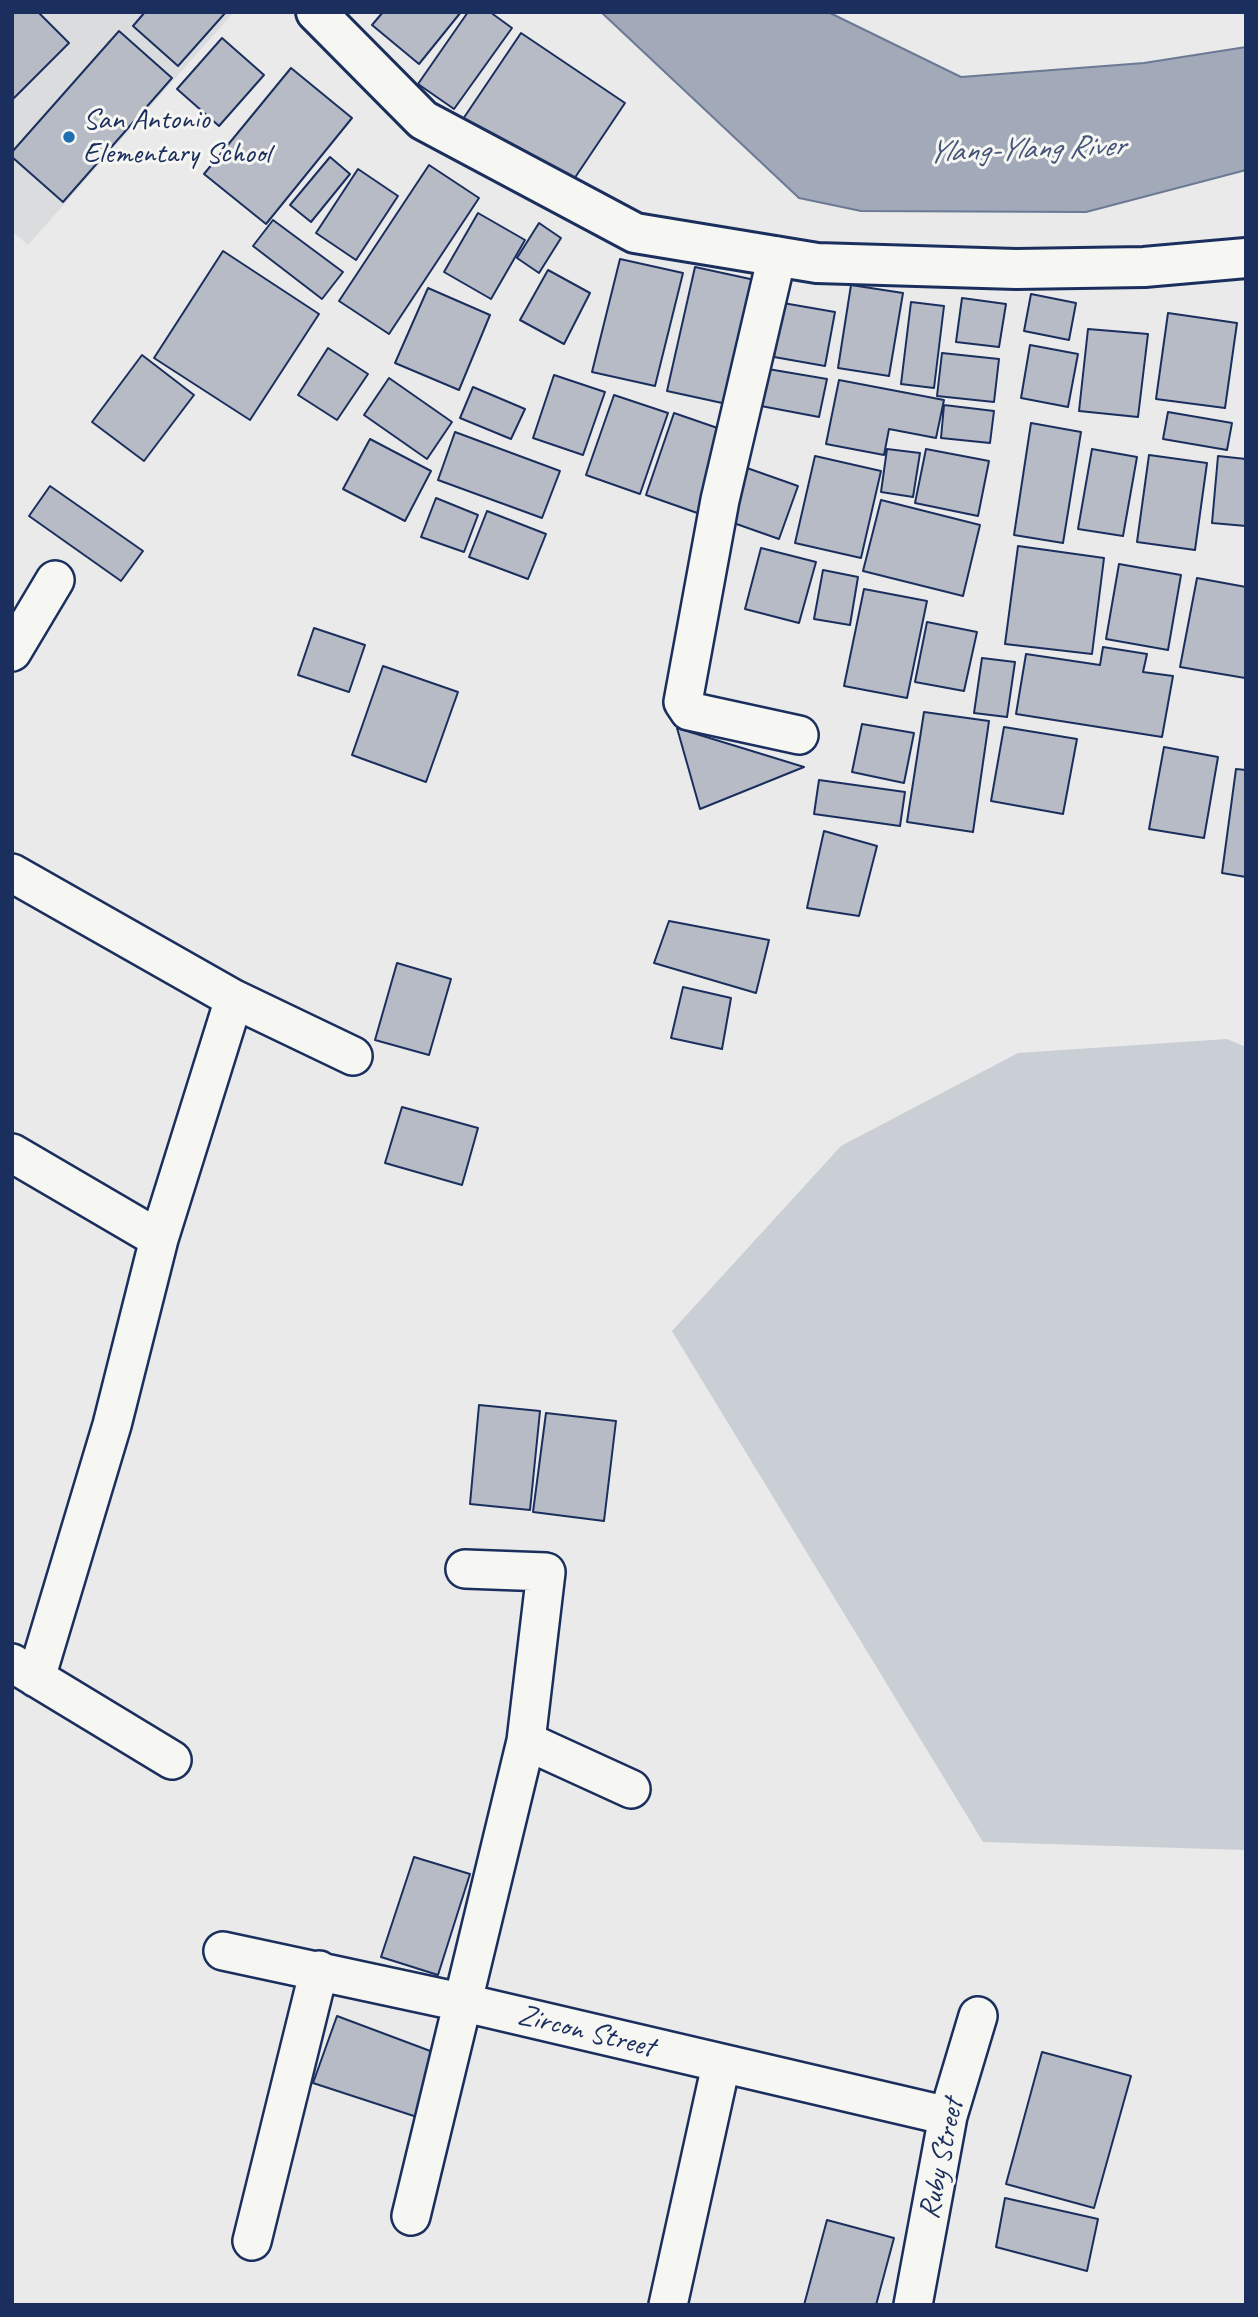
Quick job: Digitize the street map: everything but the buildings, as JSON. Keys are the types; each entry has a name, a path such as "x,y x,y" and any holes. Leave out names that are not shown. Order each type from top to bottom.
{"street":[{"path":"316,12 423,120 635,233 817,263 1016,269 1144,267 1246,258"},
{"path":"777,257 720,500 683,702 689,711 799,735"},
{"path":"14,646 55,580"},
{"path":"12,873 234,999 353,1056"},
{"path":"172,1760 24,1671 112,1425 159,1239 234,999"},
{"path":"12,1153 159,1239"},
{"path":"411,2216 465,2003 526,1741 546,1572 465,1569"},
{"path":"526,1741 631,1789"},
{"name":"Zircon Street","path":"223,1951 465,2003 948,2116"},
{"path":"252,2241 319,1970"},
{"name":"Ruby Street","path":"913,2305 948,2116 978,2016"},
{"path":"668,2305 721,2065"}],"shaded area":[{"name":"San Antonio Elementary School","path":"12,12 234,12 28,245 12,231"},
{"path":"1227,1039 1246,1047 1246,1850 983,1842 672,1331 841,1146 1018,1053"}],"water":[{"name":"Ylang-Ylang River","path":"601,12 828,12 961,77 1144,63 1246,47 1246,170 1086,212 861,211 799,198"}],"place":[{"name":"San Antonio Elementary School","path":"69,137"}]}
